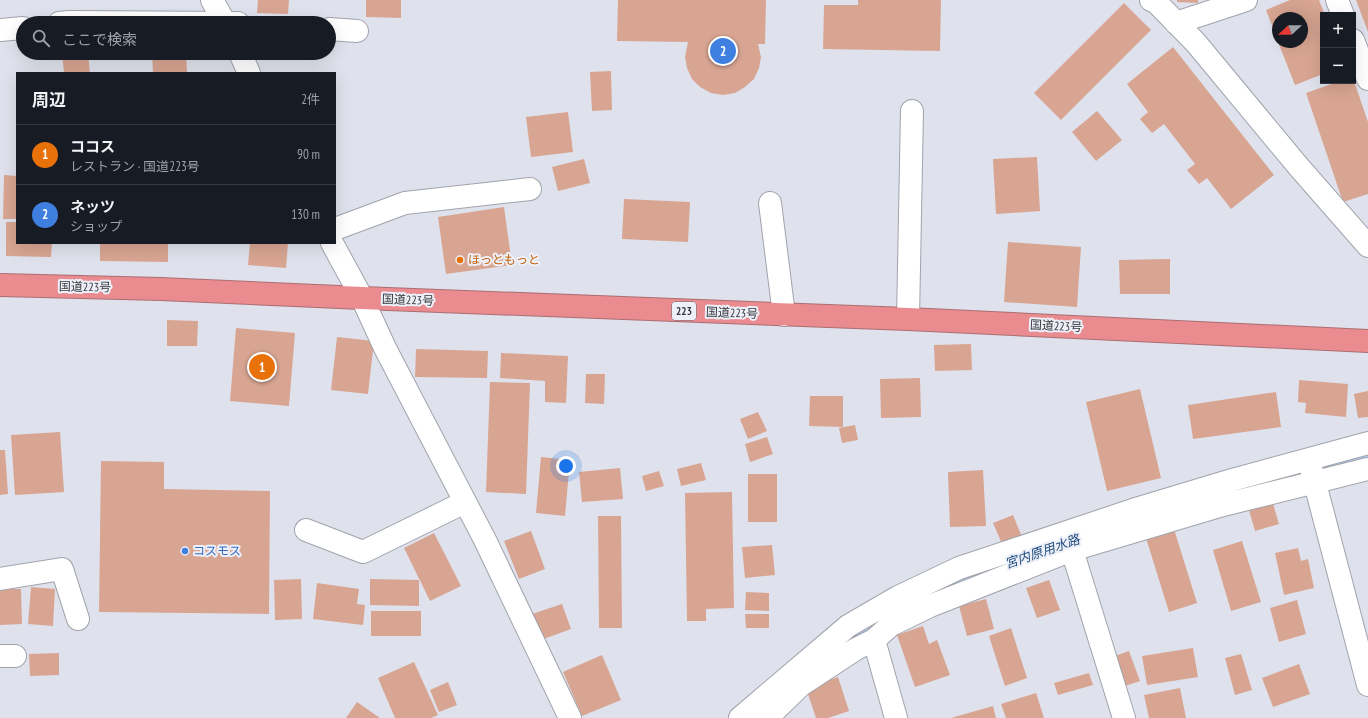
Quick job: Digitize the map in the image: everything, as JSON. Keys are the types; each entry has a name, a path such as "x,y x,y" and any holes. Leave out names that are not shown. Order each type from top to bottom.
{"highway":[{"name":"国道223号","path":"0,285 161,289 908,319 1368,341"}],"street":[{"path":"212,0 224,16"},
{"path":"1151,0 1157,3 1196,43 1298,166 1368,246"},
{"path":"1176,23 1246,0"},
{"path":"1337,0 1342,12"},
{"path":"0,30 16,29"},
{"path":"336,30 357,31"},
{"path":"1356,48 1368,79"},
{"path":"243,60 249,72"},
{"path":"908,319 912,110"},
{"path":"336,228 405,203 530,189"},
{"path":"770,203 784,315"},
{"path":"333,244 362,298 385,348 485,540 570,718"},
{"path":"740,718 848,626 898,597 959,568 1139,508 1232,480 1368,443"},
{"path":"1309,459 1368,685"},
{"path":"767,718 801,684 856,649 874,640 892,625 930,606 1072,550 1223,505 1368,469"},
{"path":"306,530 363,552 465,502"},
{"path":"1072,550 1124,718"},
{"path":"0,579 62,569 78,619"},
{"path":"874,640 896,718"}],"building":[{"path":"258,0 289,0 288,14 257,13"},
{"path":"366,0 401,0 401,18 366,17"},
{"path":"618,0 766,0 765,44 758,44 761,57 759,68 754,79 735,93 723,95 711,93 700,87 692,79 687,68 685,57 688,42 617,41"},
{"path":"858,0 941,0 940,51 823,49 824,5 858,5"},
{"path":"1177,0 1198,0 1198,3 1177,2"},
{"path":"1290,0 1319,0 1324,12 1320,12 1320,75 1295,85 1280,48 1308,48 1308,12 1272,12 1272,26 1266,10"},
{"path":"1356,0 1368,0 1368,32"},
{"path":"1124,3 1151,30 1061,120 1034,93"},
{"path":"1173,47 1274,175 1231,209 1207,178 1199,184 1187,170 1195,164 1164,124 1152,133 1140,119 1148,112 1127,84"},
{"path":"63,60 89,60 90,72 64,72"},
{"path":"152,60 186,60 187,72 153,72"},
{"path":"611,71 612,110 592,111 590,72"},
{"path":"1332,84 1355,84 1368,122 1368,194 1343,202 1306,93"},
{"path":"1097,111 1122,140 1096,161 1072,132"},
{"path":"568,112 573,152 531,157 526,117"},
{"path":"1037,157 1040,211 996,214 993,159"},
{"path":"584,159 590,183 558,191 552,167"},
{"path":"4,175 16,176 16,219 3,219"},
{"path":"624,199 690,202 688,242 622,239"},
{"path":"504,207 512,265 446,274 438,217"},
{"path":"6,222 16,222 16,244 52,244 51,257 6,256"},
{"path":"1008,242 1081,247 1077,307 1004,302"},
{"path":"100,244 168,244 168,262 100,261"},
{"path":"250,244 288,244 286,268 248,265"},
{"path":"1170,259 1170,294 1120,294 1119,260"},
{"path":"167,320 198,321 197,346 167,346"},
{"path":"236,328 295,333 289,406 230,401"},
{"path":"337,337 374,341 368,394 331,390"},
{"path":"971,344 972,370 935,371 934,345"},
{"path":"416,349 488,351 487,378 415,377"},
{"path":"501,353 568,356 566,403 545,402 545,381 500,378"},
{"path":"586,374 605,374 604,404 585,403"},
{"path":"920,378 921,417 881,418 880,379"},
{"path":"1299,380 1348,384 1346,417 1305,413 1306,403 1298,402"},
{"path":"490,382 530,383 526,494 486,492"},
{"path":"1140,389 1161,478 1107,491 1086,402"},
{"path":"1368,391 1368,417 1358,418 1354,394"},
{"path":"1276,392 1281,427 1193,439 1188,405"},
{"path":"810,396 843,396 843,427 809,426"},
{"path":"758,412 767,431 748,439 740,419"},
{"path":"855,425 858,440 842,443 839,428"},
{"path":"60,432 64,492 15,495 11,435"},
{"path":"767,437 773,454 750,462 745,444"},
{"path":"0,450 5,450 8,494 0,495"},
{"path":"541,457 570,460 565,516 536,513"},
{"name":"コスモス","path":"101,461 164,462 164,489 270,491 269,614 99,612"},
{"path":"701,463 706,480 681,486 677,469"},
{"path":"620,468 623,499 582,502 579,472"},
{"path":"983,470 986,526 950,527 948,472"},
{"path":"659,471 664,486 646,491 642,476"},
{"path":"748,474 777,474 777,522 748,522"},
{"path":"732,492 734,608 706,609 706,621 687,621 685,493"},
{"path":"1272,500 1279,524 1255,531 1248,507"},
{"path":"1013,515 1022,537 1003,546 993,523"},
{"path":"598,516 621,516 622,628 599,628"},
{"path":"1174,529 1197,603 1169,612 1146,538"},
{"path":"531,531 545,569 519,579 504,541"},
{"path":"434,533 461,586 430,601 404,548"},
{"path":"1242,541 1261,602 1231,611 1213,550"},
{"path":"772,545 775,575 745,578 742,547"},
{"path":"1298,548 1301,561 1308,559 1314,588 1284,595 1275,553"},
{"path":"301,579 302,619 275,620 274,580"},
{"path":"370,579 419,580 419,606 370,605"},
{"path":"1049,580 1060,610 1037,618 1026,588"},
{"path":"317,583 359,589 357,604 365,605 363,625 313,619"},
{"path":"31,587 55,589 53,626 28,624"},
{"path":"0,589 21,589 22,624 0,625"},
{"path":"746,592 769,593 769,611 745,610"},
{"path":"986,599 994,629 967,636 959,606"},
{"path":"1297,600 1306,634 1279,642 1270,608"},
{"path":"562,604 571,629 541,640 532,614"},
{"path":"371,611 421,611 421,636 371,636"},
{"path":"745,614 769,614 769,628 746,628"},
{"path":"923,626 929,644 937,640 950,675 915,687 897,635"},
{"path":"1011,628 1027,678 1005,686 989,636"},
{"path":"1193,648 1198,677 1147,685 1142,656"},
{"path":"1129,651 1140,681 1122,687 1112,657"},
{"path":"59,653 59,675 30,676 29,654"},
{"path":"1241,654 1252,690 1235,695 1225,658"},
{"path":"602,655 621,700 582,716 563,672"},
{"path":"414,662 438,715 431,718 395,718 378,678"},
{"path":"1299,664 1310,694 1273,707 1262,678"},
{"path":"1089,673 1093,685 1058,695 1054,683"},
{"path":"838,677 849,711 828,718 816,718 806,688"},
{"path":"448,682 457,705 439,712 430,690"},
{"path":"1180,688 1186,718 1149,718 1144,695"},
{"path":"1036,693 1044,718 1006,718 1001,704"},
{"path":"357,702 380,718 346,718"},
{"path":"993,706 996,718 951,718"}],"waterway":[{"name":"宮内原用水路","path":"1205,499 1288,476 1368,458"},
{"name":"宮内原用水路","path":"825,659 883,616 925,592 1034,553"}],"place":[{"name":"ネッツ","path":"723,51"},
{"name":"ほっともっと","path":"460,260"},
{"name":"ココス","path":"262,367"},
{"name":"コスモス","path":"185,551"}]}
